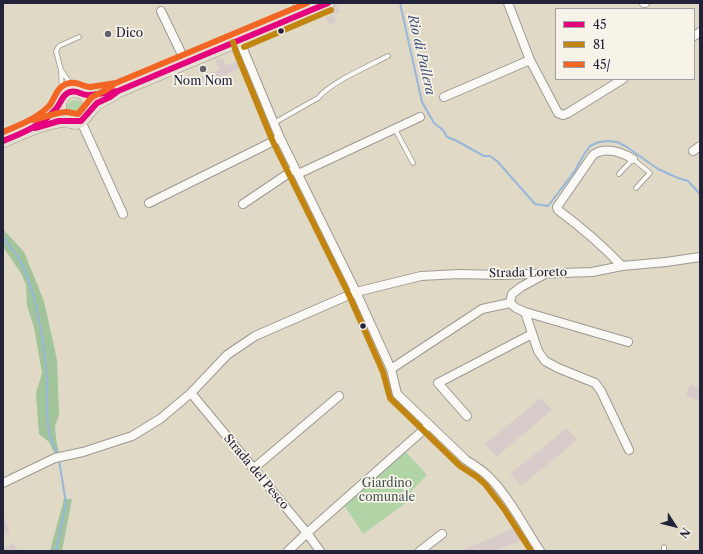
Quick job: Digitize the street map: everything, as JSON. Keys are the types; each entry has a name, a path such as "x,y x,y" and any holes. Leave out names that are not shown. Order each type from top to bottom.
{"main road":[{"path":"3,141 36,127 54,122 67,120 76,122 81,121 89,114 90,110 97,103 118,92 241,40 301,8 328,3"},
{"path":"36,127 69,92 118,92"},
{"path":"80,93 89,100 90,110"},
{"path":"61,102 60,112 67,120"}],"street":[{"path":"508,3 530,60 558,113 563,115 621,80"},
{"path":"161,12 186,63"},
{"path":"241,40 243,49 280,138 356,292 391,369 397,394 466,460 491,479 508,501 540,551"},
{"path":"444,97 530,60"},
{"path":"243,204 296,171 420,117"},
{"path":"81,121 123,214"},
{"path":"149,203 280,138"},
{"path":"622,266 602,245 558,210 557,207 593,155 598,151 616,151 633,159"},
{"name":"Strada Loreto","path":"3,483 58,457 104,446 132,436 160,419 191,393 227,355 255,336 356,292 421,276 592,272 622,266 666,262 700,256"},
{"path":"510,303 512,294 521,287 547,273"},
{"path":"391,369 482,309 510,303"},
{"path":"510,303 516,308 525,312 628,342"},
{"path":"525,312 538,351 545,361 595,383 601,391 629,450"},
{"path":"467,416 438,383 532,334"},
{"name":"Strada del Pesco","path":"191,393 307,533 320,551"},
{"path":"253,468 340,396"},
{"path":"288,551 429,425"},
{"path":"420,551 442,534"}],"lane":[{"path":"61,102 61,70 56,51 59,46 79,37"},
{"path":"274,123 318,98 334,84 388,56"},
{"path":"61,70 80,93"},
{"path":"395,128 413,163"},
{"path":"619,174 633,159 650,173 636,188"}],"green space":[{"path":"75,100 82,105 83,108 78,115 75,116 68,111 67,108 72,101"},
{"path":"3,229 24,252 44,301 57,360 59,415 55,426 59,453 54,452 49,442 39,434 36,393 42,373 34,327 27,306 26,285 21,273 3,247"},
{"name":"Giardino comunale","path":"403,449 427,475 411,491 415,496 363,534 343,503"},
{"path":"64,499 72,499 62,551 50,551"}],"building":[{"path":"337,5 340,12 333,15 331,10"},
{"path":"333,15 336,22 329,25 326,17"},
{"path":"222,57 226,66 241,59 244,66 205,85 201,77 220,69 215,60"},
{"path":"690,384 700,388 700,401 686,396"},
{"path":"541,398 552,410 496,457 485,444"},
{"path":"567,428 577,440 521,486 510,474"},
{"path":"3,515 10,532 3,534"},
{"path":"517,527 524,539 495,551 460,551"},
{"path":"14,543 17,549 16,551 3,551 3,548"}],"waterway":[{"name":"Rio di Pallera","path":"400,3 422,102 434,123 443,130 447,137 484,156 490,156 497,161 535,204 548,206 574,172 590,146 599,142 608,141 617,142 627,147 658,169 688,181 700,194"},
{"path":"3,237 16,254 23,267 34,298 42,333 46,366 48,429 58,456"},
{"path":"56,551 66,503 59,460"}],"transit line":[{"name":"45/","path":"3,132 39,115 49,106 60,88 66,84 77,83 90,87 116,83 307,3"},
{"name":"45","path":"3,141 31,128 50,116 67,93 75,92 91,95 118,91 328,3"},
{"name":"81","path":"244,47 331,10"},
{"name":"81","path":"233,42 273,142 349,295 383,372 390,398 460,466 485,484 504,509 531,551"},
{"name":"45/","path":"33,120 58,113 67,112 78,114 92,97 113,85"},
{"name":"45","path":"35,128 59,121 81,121 97,103 110,97 118,91"}],"place":[{"name":"Dico","path":"108,34"},
{"name":"Nom Nom","path":"203,69"}]}
